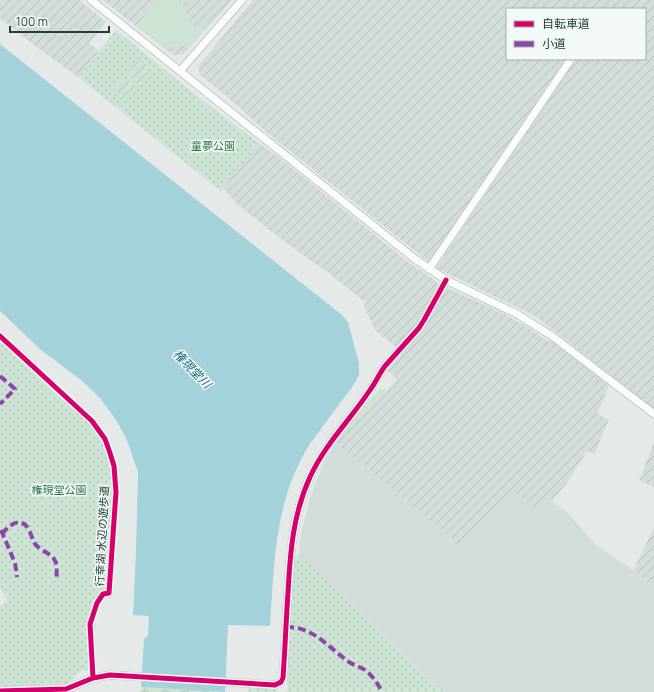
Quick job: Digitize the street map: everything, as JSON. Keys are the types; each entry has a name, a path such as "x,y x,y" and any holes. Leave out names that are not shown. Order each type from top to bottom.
{"street":[{"path":"91,0 415,260 446,280 516,314 552,336 654,414"},
{"path":"180,72 242,0"},
{"path":"429,269 570,60"},
{"path":"0,691 66,689 93,678 110,675 275,685 281,682 283,678 290,556 299,506 310,476 329,443 371,389 380,373 424,320 446,280"}],"shaded area":[{"path":"0,0 79,0 106,22 89,43 99,51 78,77 0,18"},
{"path":"103,0 232,0 184,54 173,55"},
{"path":"253,0 654,0 654,409 539,319 436,268 575,60 646,60 646,8 506,8 506,60 566,60 429,262 270,135 199,74 199,65"},
{"path":"259,143 286,163 408,262 437,282 438,286 417,323 396,347 375,330 364,306 366,303 329,273 300,253 237,204 223,188"},
{"path":"446,289 450,289 506,315 529,328 549,342 551,339 609,386 597,414 609,420 594,454 587,451 567,483 552,501 546,497 536,510 512,490 460,545 336,443 397,380 387,370 424,328"},
{"path":"336,443 460,545 512,490 536,510 546,497 568,513 595,544 654,585 654,692 446,692 438,686 299,554 301,533 311,495 324,462"},
{"path":"654,443 654,487 639,480"},
{"path":"654,527 654,585 633,571"}],"green space":[{"path":"158,0 178,0 181,4 191,0 182,6 196,29 208,22 204,27 205,29 190,45 185,45 178,48 170,47 168,49 136,25"},
{"name":"童夢公園","path":"116,30 201,99 259,143 221,191 78,77"},
{"path":"139,61 147,64 148,71 140,82 137,83 133,81 129,72 132,66"},
{"path":"126,79 133,83 134,88 125,98 116,98 113,95 116,85"},
{"name":"権現堂公園","path":"0,333 93,420 111,446 118,469 119,500 113,597 101,598 95,610 94,671 82,670 66,686 0,687 0,606 8,600 0,589"},
{"path":"380,389 387,390 342,437 340,435"},
{"path":"299,554 446,692 285,692 288,690 287,683 294,557"},
{"path":"249,686 276,688 278,692 248,692"},
{"path":"142,687 215,692 139,692 142,691"}],"water":[{"name":"権現堂川","path":"0,44 342,315 348,322 359,363 359,375 351,389 306,450 294,474 281,517 277,538 270,626 228,625 225,692 141,687 144,639 148,636 149,616 133,615 138,472 126,438 116,420 100,398 81,380 41,350 0,311"}],"marked path":[{"path":"0,376 15,389 0,404"},
{"path":"2,534 8,527 15,523 19,522 26,525 35,544 53,557 56,566 57,578"},
{"path":"1,530 15,563 17,577"},
{"path":"286,627 304,630 313,634 349,662 368,672 382,692"}],"cycle path":[{"path":"0,691 66,689 93,678 110,675 275,685 281,682 283,678 291,548 296,519 304,491 316,465 323,454 338,432 363,401 385,366 419,328 446,280"},
{"name":"行幸湖 水辺の遊歩道","path":"0,336 92,421 105,439 114,466 116,492 109,593 103,594 97,603 90,624 93,678"}]}
